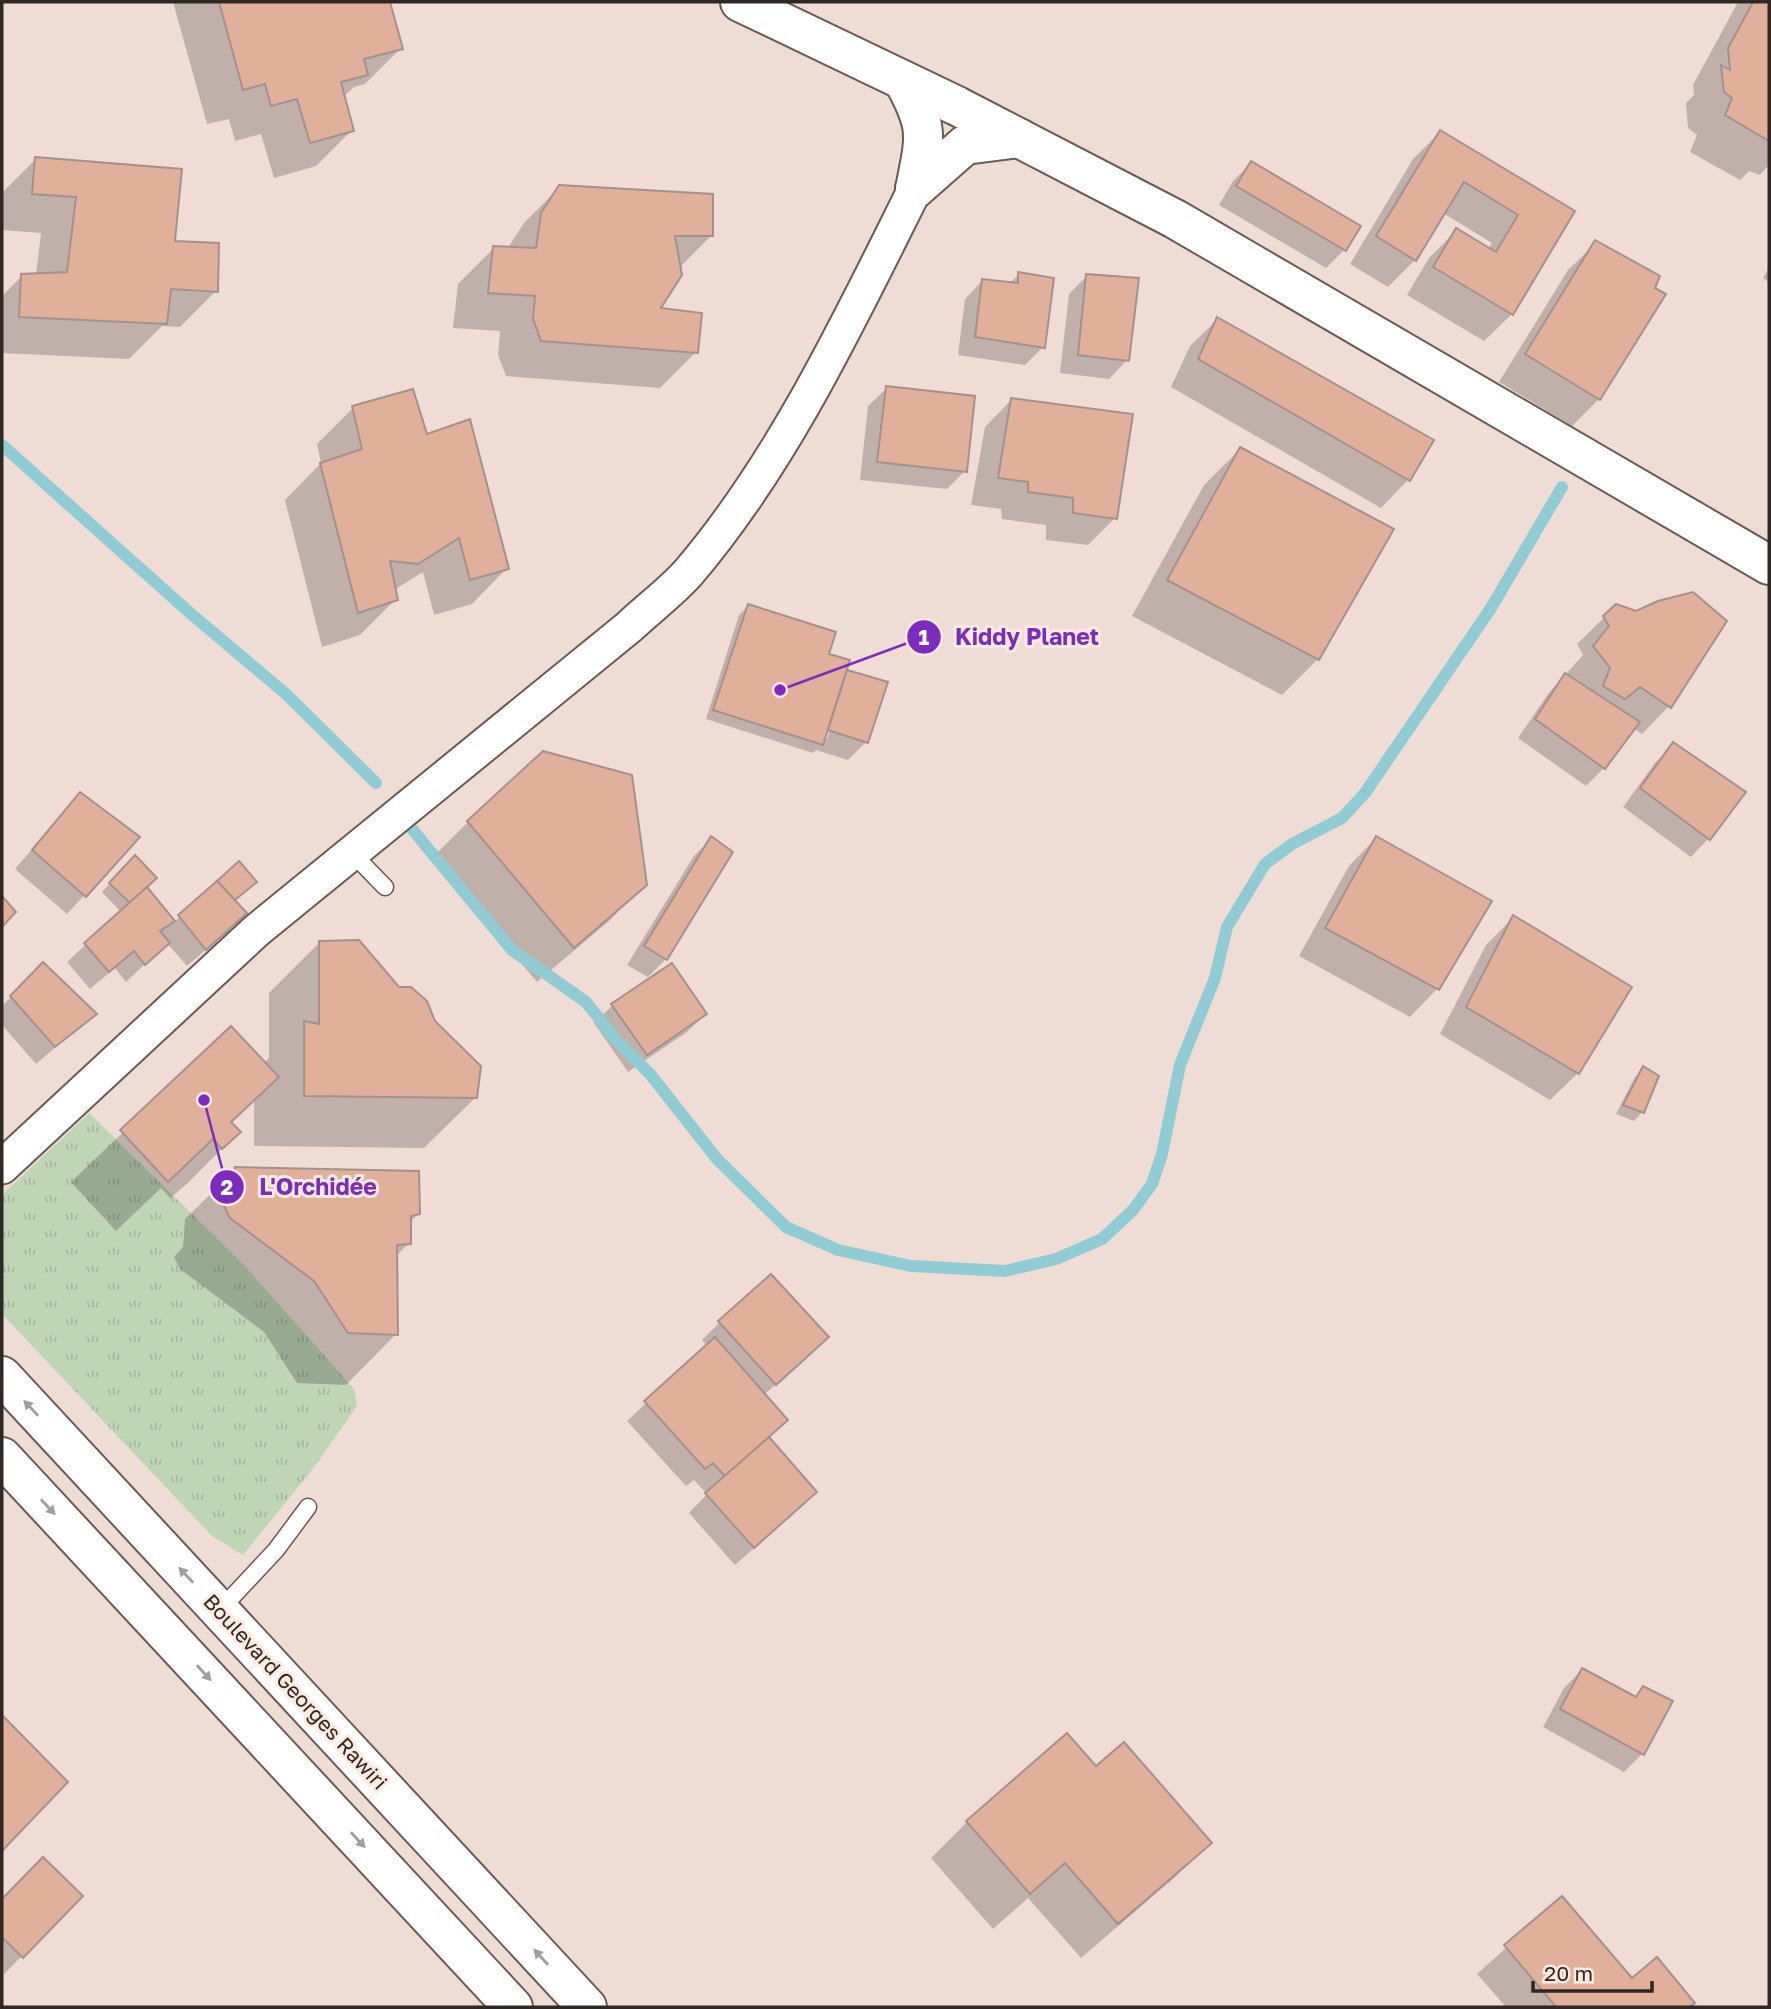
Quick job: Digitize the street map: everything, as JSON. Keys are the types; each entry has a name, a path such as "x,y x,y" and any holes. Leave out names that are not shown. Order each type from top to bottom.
{"main road":[{"path":"740,2 1019,138 1187,226 1769,565"},
{"path":"904,82 925,127 925,144 915,189"},
{"path":"915,189 965,145 1019,138"},
{"name":"Boulevard Georges Rawiri","path":"2,1377 587,2007"},
{"path":"2,1457 513,2007"}],"street":[{"path":"2,1167 256,931 629,627 686,575 735,514 781,443 915,189"}],"lane":[{"path":"351,852 385,887"},
{"path":"219,1611 276,1550 308,1507"}],"green space":[{"path":"89,1113 244,1265 354,1389 357,1406 315,1466 243,1555 212,1536 2,1314 2,1195"}],"building":[{"path":"219,2 390,2 403,49 364,59 368,75 341,82 354,131 310,143 297,99 271,106 265,84 243,90"},
{"path":"1753,2 1769,2 1769,141 1725,115 1732,98 1724,92 1721,65 1730,70 1728,48"},
{"path":"1440,130 1575,211 1513,315 1433,267 1456,228 1496,252 1518,215 1464,182 1416,261 1376,236"},
{"path":"35,157 182,169 175,241 219,243 218,292 171,289 167,324 19,317 21,274 67,272 76,197 32,194"},
{"path":"1251,161 1361,226 1346,251 1236,186"},
{"path":"559,185 713,194 713,236 675,236 682,275 661,308 702,313 698,353 541,341 533,319 535,296 488,293 493,246 536,248 541,213"},
{"path":"1595,240 1660,276 1655,288 1666,294 1600,400 1525,354"},
{"path":"1018,272 1054,278 1045,348 975,337 982,279 1018,283"},
{"path":"1086,274 1139,278 1129,361 1078,355"},
{"path":"1217,317 1434,440 1410,481 1198,359"},
{"path":"886,386 975,396 967,472 877,462"},
{"path":"413,389 427,434 470,419 509,569 470,580 459,538 418,564 390,561 398,600 358,613 320,463 362,449 352,406"},
{"path":"1011,398 1133,414 1117,519 1073,513 1073,498 1028,492 1028,482 998,478"},
{"path":"1240,447 1394,529 1319,660 1167,580"},
{"path":"1693,592 1727,621 1671,708 1640,687 1625,699 1603,686 1610,668 1593,646 1609,626 1603,616 1616,604 1636,611 1658,601"},
{"path":"748,604 836,632 829,654 850,660 823,745 713,710"},
{"path":"847,670 888,682 868,743 828,730"},
{"path":"1565,673 1640,722 1605,769 1535,719"},
{"path":"1673,742 1746,792 1710,840 1640,788"},
{"path":"543,751 632,775 647,885 574,948 467,821"},
{"path":"80,792 140,837 86,897 32,850"},
{"path":"711,836 733,852 667,960 644,946"},
{"path":"1376,836 1492,901 1439,990 1325,928"},
{"path":"135,855 157,878 130,903 109,883"},
{"path":"239,861 257,882 235,900 217,881"},
{"path":"217,881 247,913 206,950 178,915"},
{"path":"147,887 175,921 160,931 170,943 145,965 134,951 109,972 84,943"},
{"path":"2,896 16,912 2,927"},
{"path":"1513,915 1632,987 1579,1074 1466,1007"},
{"path":"359,940 399,987 411,987 427,1001 435,1021 481,1066 477,1098 304,1096 304,1021 319,1024 319,941"},
{"path":"43,962 97,1014 55,1047 10,996"},
{"path":"672,963 707,1014 647,1055 611,1004"},
{"path":"231,1026 279,1077 231,1122 241,1132 222,1149 213,1139 168,1182 120,1130"},
{"path":"1643,1066 1659,1076 1644,1113 1623,1105"},
{"path":"235,1167 419,1171 420,1214 411,1216 411,1244 397,1245 398,1335 348,1333 314,1281 230,1218 223,1204 233,1201"},
{"path":"771,1274 829,1337 776,1385 718,1321"},
{"path":"715,1337 788,1420 725,1476 713,1463 705,1469 644,1401"},
{"path":"769,1437 817,1492 754,1548 705,1493"},
{"path":"1582,1668 1636,1697 1643,1686 1673,1701 1644,1755 1560,1709"},
{"path":"2,1715 68,1782 2,1851"},
{"path":"1067,1733 1096,1766 1124,1742 1212,1843 1118,1924 1065,1863 1030,1894 966,1821"},
{"path":"43,1857 83,1896 23,1958 2,1937 2,1899"},
{"path":"1562,1896 1632,1978 1657,1957 1695,2003 1689,2007 1556,2007 1504,1945"}],"waterway":[{"path":"2,445 190,613 286,694 376,783"},
{"path":"412,829 512,950 586,1002 616,1040 650,1074 717,1159 786,1227 838,1250 911,1266 1005,1271 1056,1259 1102,1239 1133,1210 1152,1184 1162,1154 1180,1065 1215,978 1227,927 1265,864 1292,844 1342,818 1365,793 1491,608 1562,487"}],"place":[{"name":"Kiddy Planet","path":"780,690"},
{"name":"L'Orchidée","path":"204,1100"}]}
